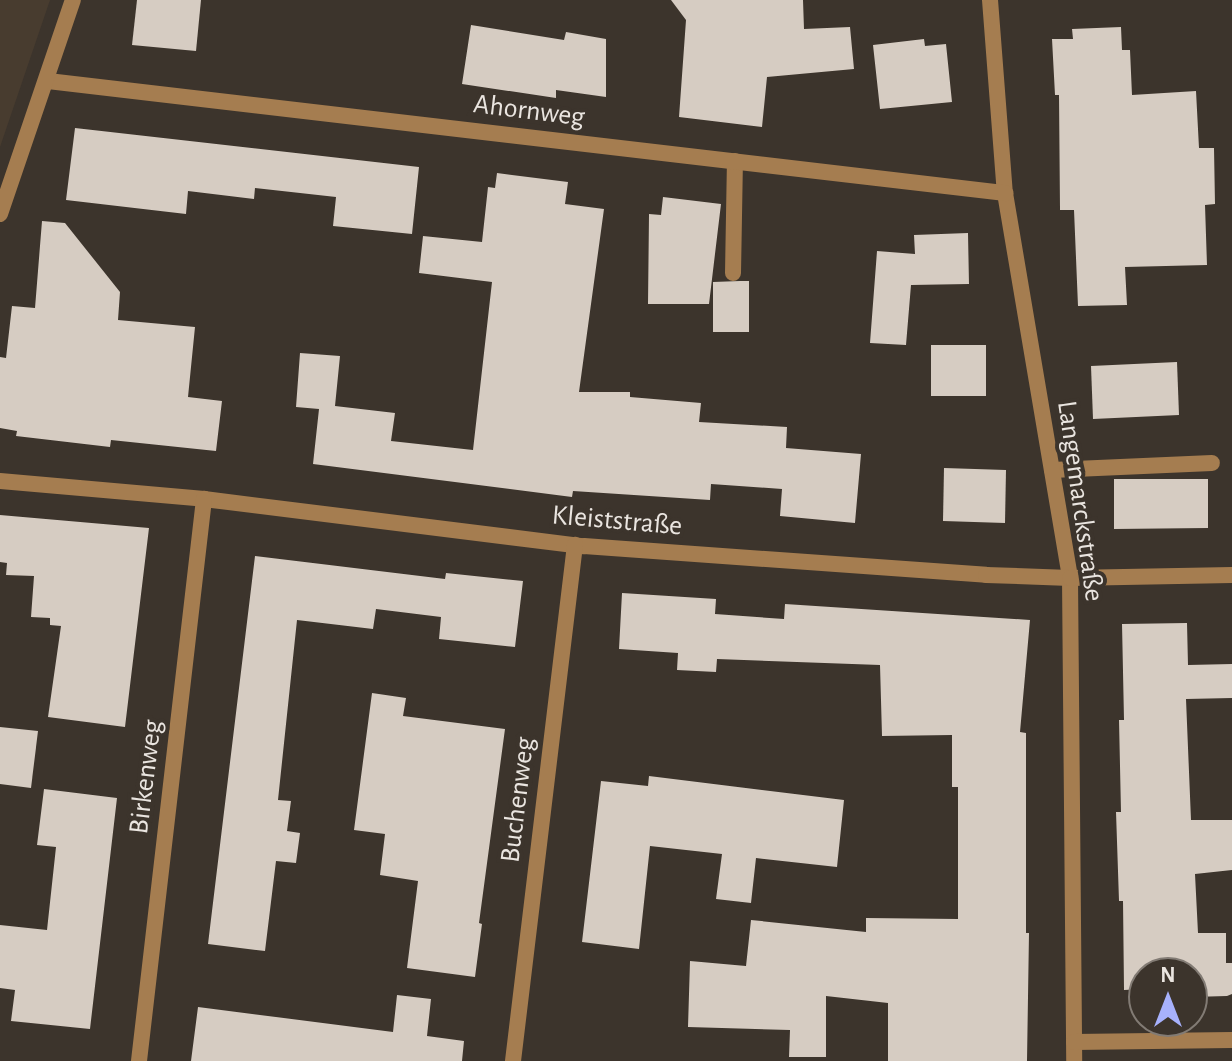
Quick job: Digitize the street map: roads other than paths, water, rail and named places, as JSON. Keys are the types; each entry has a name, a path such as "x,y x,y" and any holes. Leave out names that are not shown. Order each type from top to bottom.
{"street":[{"path":"0,214 48,81 73,0"},
{"name":"Langemarckstraße","path":"990,0 1005,193 1070,578 1074,1061"},
{"name":"Ahornweg","path":"48,81 1005,193"},
{"path":"733,273 735,161"},
{"path":"1052,470 1212,463"},
{"name":"Kleiststraße","path":"0,481 204,499 575,545 1070,578 1232,575"},
{"name":"Birkenweg","path":"139,1061 204,499"},
{"name":"Buchenweg","path":"513,1061 575,545"},
{"path":"1074,1042 1232,1040"}]}
